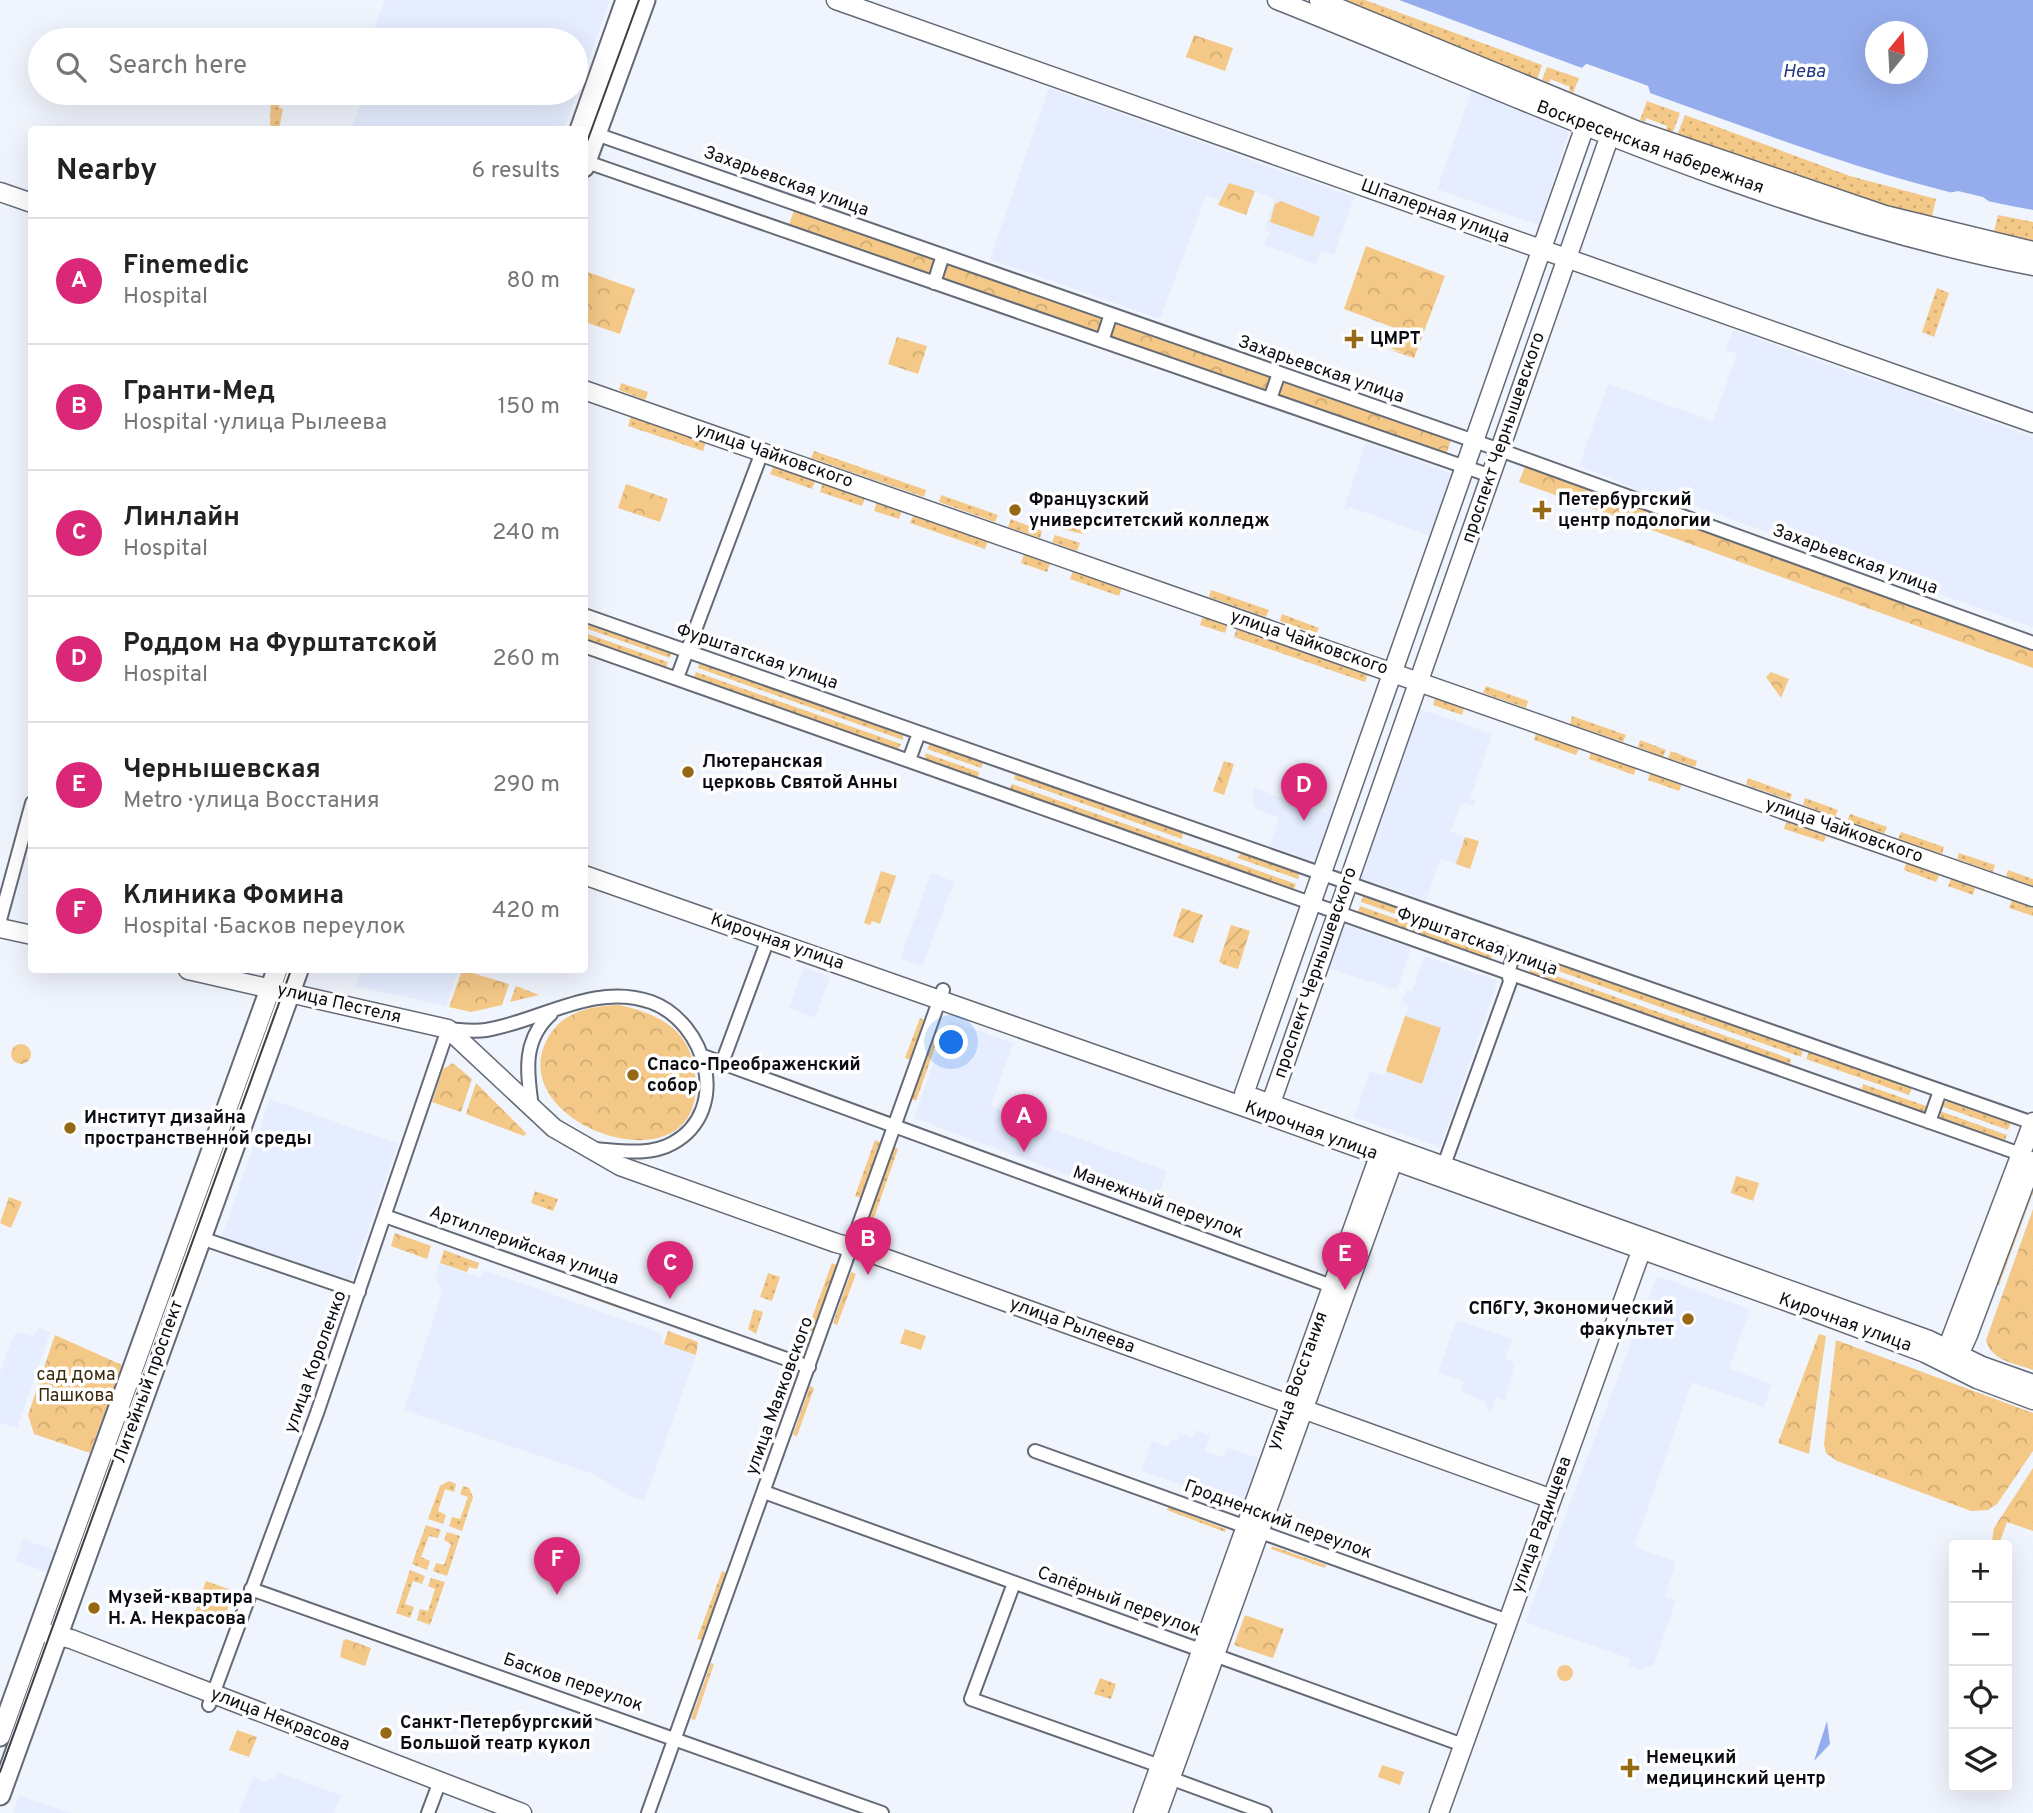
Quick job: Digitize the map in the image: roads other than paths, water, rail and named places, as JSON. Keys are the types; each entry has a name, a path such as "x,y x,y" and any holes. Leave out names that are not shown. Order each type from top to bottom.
{"main road":[{"path":"588,132 626,0"},
{"path":"588,132 645,0"},
{"name":"Литейный проспект","path":"0,1795 4,1773 55,1640 297,973"},
{"name":"Литейный проспект","path":"0,1736 274,979"}],"street":[{"name":"Шпалерная улица","path":"836,0 1543,245"},
{"name":"Шпалерная улица","path":"869,0 2033,423"},
{"name":"Воскресенская набережная","path":"1277,0 1610,135 1880,229 2033,266"},
{"name":"Воскресенская набережная","path":"1318,0 1603,118 1885,215 2033,251"},
{"path":"1603,118 1610,135"},
{"name":"проспект Чернышевского","path":"1249,1102 1311,902 1585,126"},
{"name":"Захарьевская улица","path":"588,132 1500,450 2033,643"},
{"name":"проспект Чернышевского","path":"1271,1103 1610,135"},
{"path":"588,164 1491,476"},
{"path":"0,192 28,201"},
{"name":"Шпалерная улица","path":"1568,254 2033,412"},
{"path":"934,282 943,255"},
{"path":"1102,341 1111,314"},
{"path":"1270,400 1279,373"},
{"name":"улица Чайковского","path":"588,391 2033,897"},
{"path":"677,678 762,452"},
{"name":"Фурштатская улица","path":"588,616 2033,1123"},
{"name":"Фурштатская улица","path":"588,647 2029,1158"},
{"path":"909,760 919,733"},
{"path":"0,920 28,818"},
{"name":"Кирочная улица","path":"588,867 1643,1244"},
{"name":"Кирочная улица","path":"588,876 768,939 942,995"},
{"path":"0,928 28,933"},
{"path":"722,1063 768,939"},
{"path":"1444,1165 1510,982 1508,972 1518,943"},
{"name":"улица Пестеля","path":"217,973 274,979 290,992 448,1029"},
{"name":"улица Маяковского","path":"648,1813 942,995"},
{"path":"604,996 649,1002 677,1016 690,1030 703,1056 706,1088 703,1102 688,1131 659,1149 594,1149 566,1136 448,1029 482,1031 604,996"},
{"path":"532,1108 527,1076 530,1045 540,1024 554,1012"},
{"name":"улица Короленко","path":"211,1699 359,1293 448,1029"},
{"name":"Манежный переулок","path":"703,1056 1339,1288"},
{"path":"1930,1122 1940,1091"},
{"name":"Кирочная улица","path":"1249,1102 1271,1103 1388,1154 1444,1165 1925,1353 1952,1357 2033,1384"},
{"path":"1952,1357 2029,1158 2033,1123"},
{"name":"улица Рылеева","path":"594,1149 620,1166 1552,1499"},
{"name":"улица Восстания","path":"1143,1813 1165,1772 1388,1154"},
{"name":"Артиллерийская улица","path":"385,1216 809,1367"},
{"path":"201,1238 359,1293"},
{"name":"улица Радищева","path":"1439,1813 1643,1244"},
{"name":"Кирочная улица","path":"1952,1357 1977,1379 2033,1399"},
{"name":"Гродненский переулок","path":"1035,1451 1508,1621"},
{"name":"Сапёрный переулок","path":"764,1492 1463,1745"},
{"path":"1014,1583 971,1699 1265,1813"},
{"name":"Басков переулок","path":"251,1589 882,1813"},
{"name":"улица Некрасова","path":"36,1636 55,1640 438,1786 522,1813"},
{"name":"улица Восстания","path":"1158,1813 1165,1772"},
{"path":"428,1813 438,1786"},
{"name":"улица Некрасова","path":"438,1786 491,1813"}],"water":[{"name":"Нева","path":"1399,0 2033,0 2033,210 1935,188 1839,160 1650,93 1648,86 1587,64 1582,68"},
{"path":"1827,1721 1830,1744 1814,1761"}],"tram line":[{"path":"588,139 639,0"},
{"path":"0,1772 290,973"}],"place":[{"name":"ЦМРТ","path":"1354,339"},
{"name":"Французский университетский колледж","path":"1015,510"},
{"name":"Петербургский центр подологии","path":"1542,510"},
{"name":"Лютеранская церковь Святой Анны","path":"688,772"},
{"name":"Роддом на Фурштатской","path":"1304,821"},
{"name":"Спасо-Преображенский собор","path":"633,1075"},
{"name":"Институт дизайна пространственной среды","path":"70,1128"},
{"name":"Finemedic","path":"1024,1152"},
{"name":"Гранти-Мед","path":"868,1275"},
{"name":"Чернышевская","path":"1345,1290"},
{"name":"Линлайн","path":"670,1299"},
{"name":"СПбГУ, Экономический факультет","path":"1688,1319"},
{"name":"Клиника Фомина","path":"557,1595"},
{"name":"Музей-квартира Н. А. Некрасова","path":"94,1608"},
{"name":"Санкт-Петербургский Большой театр кукол","path":"386,1733"},
{"name":"Немецкий медицинский центр","path":"1630,1768"}],"park label":[{"name":"сад дома Пашкова","path":"76,1385"}]}
